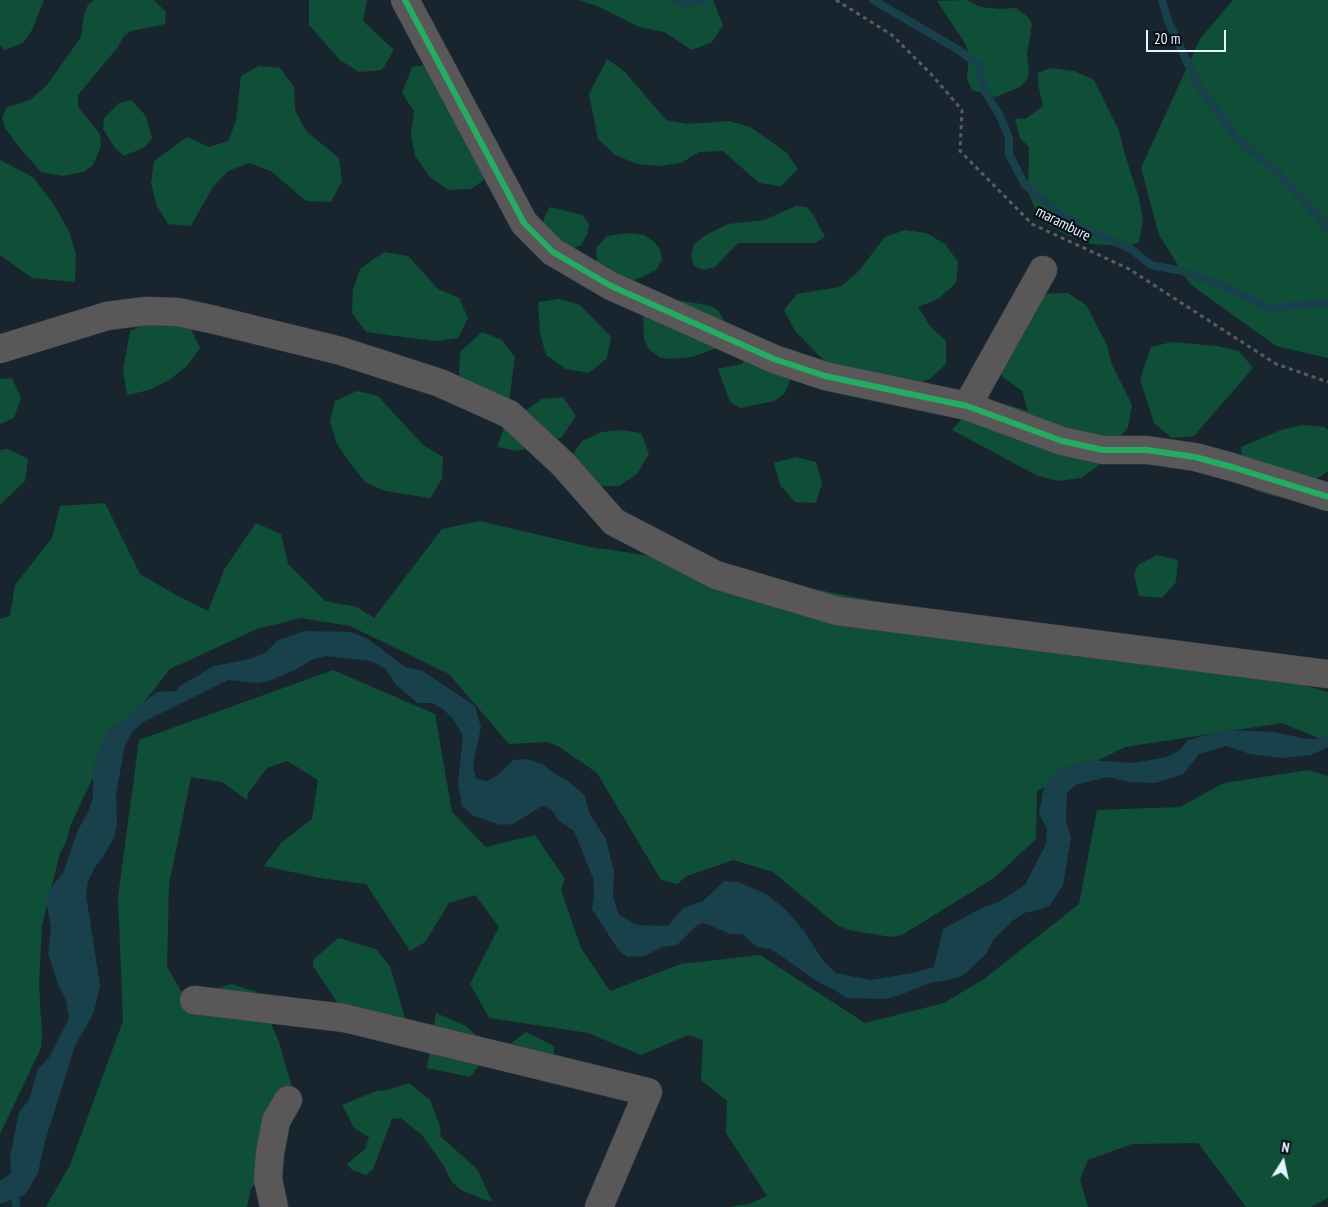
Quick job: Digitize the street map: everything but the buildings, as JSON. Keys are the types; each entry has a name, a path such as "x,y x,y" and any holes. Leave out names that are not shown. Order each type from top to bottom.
{"street":[{"path":"405,0 524,224 553,252 611,286 774,359 825,376 968,406 1062,441 1103,450 1147,450 1195,457 1241,469 1328,497"},
{"path":"968,406 1043,270"},
{"path":"0,349 107,316 146,311 178,312 215,320 341,351 440,383 509,414 563,464 614,522 716,575 837,611 1328,674"},
{"path":"194,1000 344,1018 648,1092 599,1207"},
{"path":"274,1207 268,1179 270,1153 276,1121 288,1100"}],"green space":[{"path":"0,0 44,0 32,30 23,43 4,50 0,45"},
{"path":"94,0 154,0 166,12 165,24 131,31 123,37 118,47 78,95 78,107 100,134 101,146 93,165 84,172 62,176 41,172 5,128 2,118 7,107 30,100 47,85 81,37 84,15 88,5"},
{"path":"309,0 367,0 363,21 394,50 382,70 359,72 340,60 309,25"},
{"path":"578,0 713,0 723,25 712,42 692,50 664,32 639,27 597,6"},
{"path":"966,0 981,7 1016,8 1029,18 1032,24 1027,54 1029,72 1028,78 1020,87 995,97 972,90 967,79 969,56 966,45 937,1"},
{"path":"1233,0 1328,0 1328,358 1276,346 1190,284 1159,235 1141,168 1200,39"},
{"path":"607,59 625,72 666,120 687,124 729,121 750,127 786,152 798,169 781,186 759,183 723,151 699,152 681,163 660,166 637,164 615,155 598,139 589,94"},
{"path":"434,64 489,176 471,189 448,190 429,176 415,156 411,134 414,111 402,93 412,67"},
{"path":"259,66 280,68 294,87 295,110 306,131 339,158 342,181 331,202 306,201 271,171 249,163 228,171 213,187 191,226 168,224 156,204 151,183 154,161 187,137 209,147 228,141 236,121 241,76"},
{"path":"1050,68 1074,71 1094,80 1119,131 1139,198 1143,220 1139,242 1128,246 1091,244 1067,235 1045,223 1037,213 1028,192 1029,147 1020,138 1015,118 1025,119 1043,106 1038,84 1038,73"},
{"path":"131,100 146,116 152,138 145,147 124,156 115,148 103,129 104,118 119,103"},
{"path":"0,160 33,177 54,205 69,231 76,254 75,282 32,278 0,255"},
{"path":"796,206 807,207 825,237 815,243 738,243 715,267 704,270 694,266 691,255 694,244 706,235 728,224 764,220"},
{"path":"550,207 582,215 589,224 587,235 581,245 570,250 543,229 544,218"},
{"path":"905,230 926,233 945,244 958,262 956,283 938,299 918,307 930,326 946,341 946,364 931,378 888,396 845,382 795,331 784,310 797,294 840,287 858,272 885,237"},
{"path":"629,233 644,235 653,241 660,249 662,260 656,270 635,280 623,282 603,271 597,260 596,248 607,236"},
{"path":"384,252 408,256 438,289 459,298 468,318 458,338 434,341 366,332 352,313 353,290 360,269"},
{"path":"1068,293 1086,305 1107,345 1112,365 1132,405 1128,427 1099,465 1081,478 1058,481 1036,475 952,430 966,414 987,405 1008,405 1028,411 1022,391 1004,378 991,359 1044,294"},
{"path":"661,298 708,305 718,310 724,320 723,341 714,349 692,357 669,359 659,357 650,350 644,340 643,306"},
{"path":"559,299 580,305 611,337 607,358 589,373 566,369 546,355 540,333 538,302"},
{"path":"171,320 191,329 200,348 187,366 169,380 149,390 127,395 123,370 130,331 149,322"},
{"path":"482,332 502,340 515,357 509,401 467,393 459,373 460,352"},
{"path":"1172,342 1217,346 1239,351 1253,368 1194,436 1172,438 1154,423 1140,379 1151,347"},
{"path":"749,355 790,373 789,384 784,394 774,401 740,408 730,402 718,369 742,364"},
{"path":"12,378 21,398 14,418 0,424 0,379"},
{"path":"357,391 378,396 423,445 443,457 442,479 430,498 385,491 365,482 337,444 330,422 335,401"},
{"path":"563,397 576,416 562,437 518,451 497,447 505,425 542,399"},
{"path":"1303,425 1324,427 1328,430 1328,471 1318,478 1276,497 1254,490 1243,469 1241,447 1281,430"},
{"path":"621,430 641,433 649,454 637,474 619,486 597,486 569,460 582,441 602,432"},
{"path":"8,449 28,459 25,481 0,505 0,450"},
{"path":"796,457 816,462 822,483 816,503 795,502 780,485 774,463"},
{"path":"105,503 140,574 208,611 225,568 256,523 281,534 288,564 325,601 357,607 374,618 442,529 480,521 590,547 632,553 1071,640 1256,671 1328,692 1328,742 1282,723 1125,747 1037,791 1036,839 994,878 902,935 891,937 849,930 837,925 773,872 733,860 687,876 677,884 661,880 597,773 558,746 547,742 509,744 449,674 350,626 301,618 257,629 170,669 106,750 71,824 66,842 60,853 42,925 39,984 41,1048 0,1134 0,619 10,616 15,585 52,538 60,506"},
{"path":"1157,555 1178,560 1176,582 1162,598 1139,596 1134,574 1138,565"},
{"path":"333,670 435,714 452,812 486,847 535,835 565,879 561,890 581,948 610,991 681,964 760,955 865,1023 944,1003 984,979 1079,904 1097,810 1180,807 1224,783 1308,770 1328,776 1328,1198 1311,1207 1246,1207 1198,1143 1132,1144 1088,1160 1080,1179 1088,1207 729,1207 749,1204 767,1196 726,1133 727,1101 701,1080 703,1040 688,1035 641,1055 588,1033 489,1018 470,984 499,927 475,895 449,903 425,942 410,951 366,884 320,878 264,866 281,843 312,819 318,780 287,761 267,768 248,793 247,800 222,782 191,777 169,884 167,967 185,998 231,984 257,992 279,1042 295,1098 285,1154 276,1170 251,1188 247,1207 46,1207 70,1165 123,1021 118,897 139,740"},
{"path":"338,938 376,949 390,966 405,1018 397,1032 352,1025 313,966 313,960"},
{"path":"436,1013 466,1026 491,1050 470,1077 427,1068"},
{"path":"526,1032 554,1046 552,1084 529,1071 505,1048"},
{"path":"409,1083 430,1100 440,1126 441,1137 477,1169 492,1201 461,1190 451,1181 444,1166 422,1135 401,1118 392,1119 373,1169 366,1175 352,1170 347,1164 365,1149 369,1137 354,1128 342,1105 376,1091 388,1090"}],"water":[{"path":"304,631 351,632 368,639 405,667 421,670 475,706 481,727 473,765 476,779 487,781 498,775 513,760 527,759 542,764 567,780 585,796 589,813 606,839 614,872 613,897 619,915 637,925 668,926 683,908 703,901 724,881 738,882 766,894 785,909 804,931 824,962 836,973 870,980 913,973 934,967 943,929 980,909 1000,901 1025,885 1046,844 1047,829 1039,814 1043,791 1050,777 1062,768 1089,760 1134,763 1166,757 1179,751 1188,740 1226,730 1275,732 1307,739 1317,739 1328,732 1328,747 1311,755 1282,758 1250,754 1226,746 1199,754 1183,774 1156,783 1129,782 1108,777 1075,785 1067,793 1066,822 1071,837 1063,885 1050,905 1024,913 1015,919 993,940 986,954 965,974 953,979 930,983 884,999 846,998 818,982 771,949 757,947 742,934 730,934 702,923 695,927 677,945 662,947 645,956 628,957 619,951 592,909 594,894 593,878 574,831 559,821 551,809 542,806 513,824 500,825 472,815 462,806 458,783 463,736 453,719 443,709 432,703 418,703 396,685 385,668 370,661 326,656 313,659 297,669 269,681 256,683 228,680 143,722 132,732 125,745 116,794 117,824 114,838 88,881 86,895 100,985 94,1012 75,1046 45,1141 38,1173 25,1195 0,1204 0,1181 11,1173 10,1157 19,1112 29,1100 38,1069 50,1056 69,1018 66,1000 58,984 48,954 51,928 46,899 53,885 63,873 78,830 89,810 93,797 93,766 106,732 157,692 176,691 180,686 214,666 250,659 266,652 277,641"}],"waterway":[{"path":"676,0 685,4 705,0"},
{"path":"873,0 957,49 979,65 984,90 1000,116 1009,138 1009,154 1025,185 1059,213 1081,227 1131,249 1151,265 1182,271 1208,280 1271,308 1318,303 1328,304"},
{"path":"1162,0 1168,21 1199,87 1237,138 1278,173 1328,227"},
{"path":"15,1189 16,1207"}],"cycle path":[{"path":"405,0 524,223 553,252 611,286 774,359 825,376 967,406 1062,441 1103,450 1147,450 1195,457 1328,497"}]}
